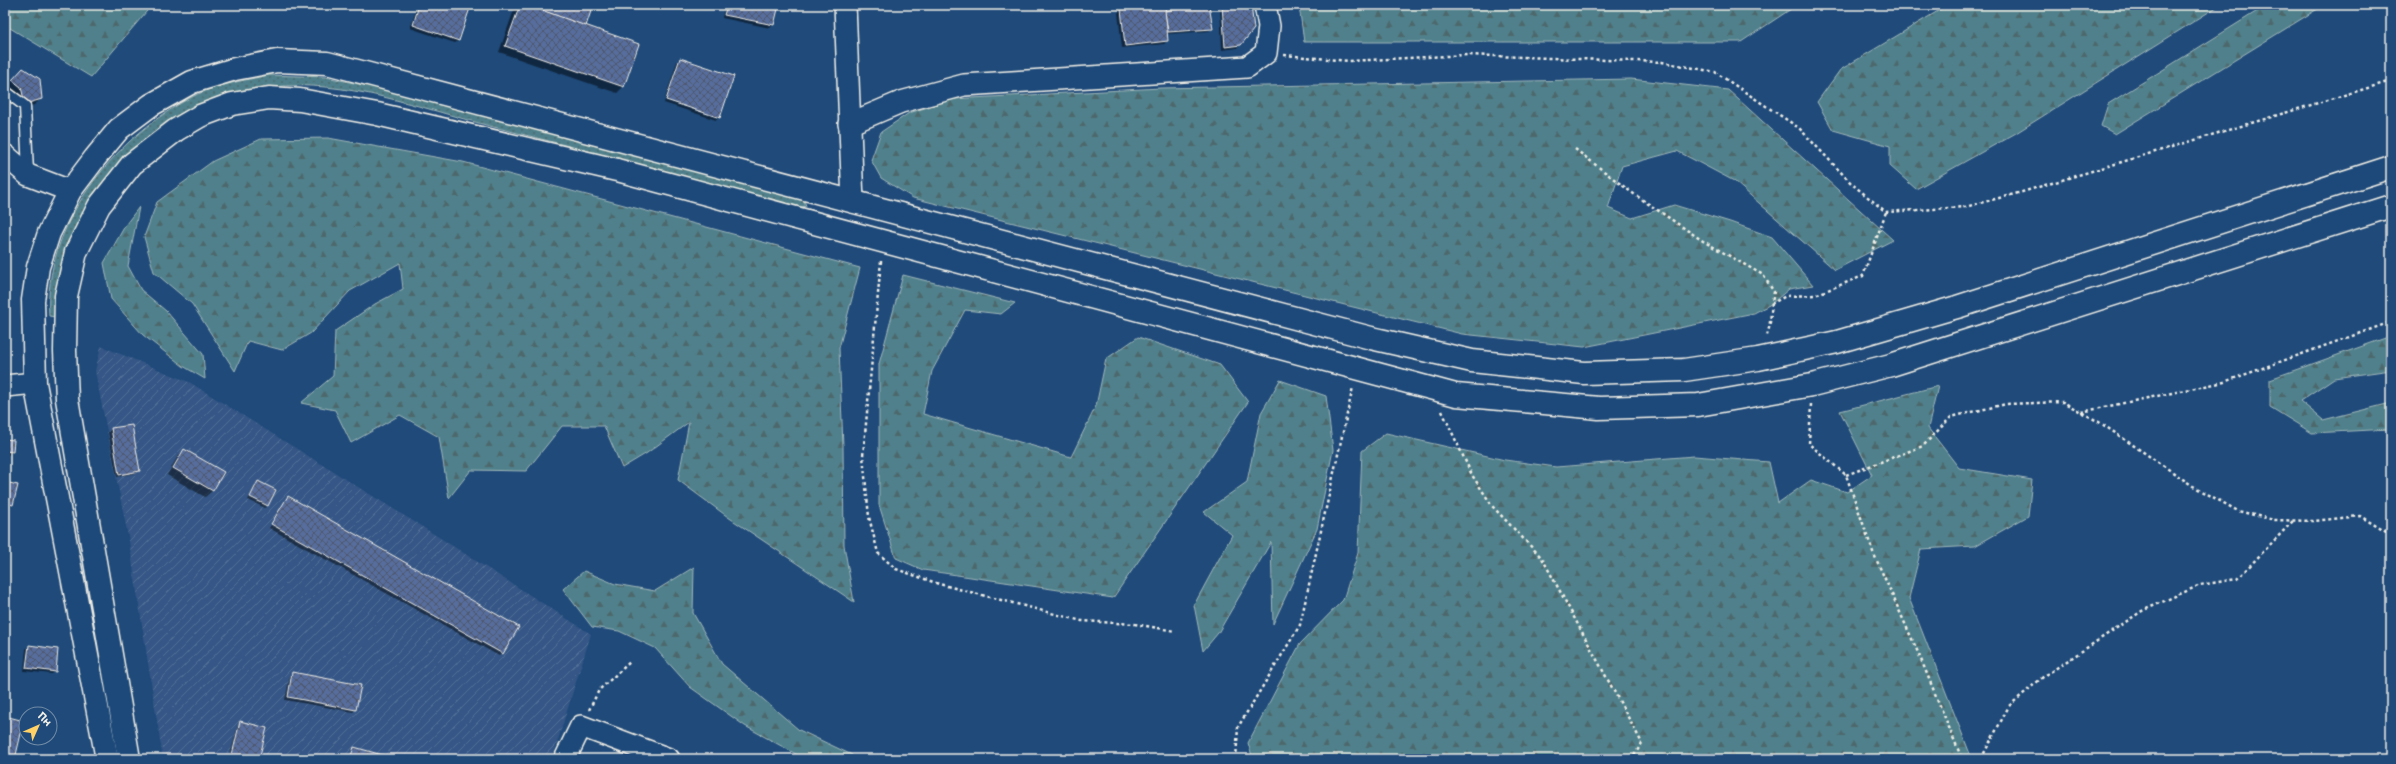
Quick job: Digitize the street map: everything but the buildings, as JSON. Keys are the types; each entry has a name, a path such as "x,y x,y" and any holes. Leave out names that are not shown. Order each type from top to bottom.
{"main road":[{"path":"107,759 35,384 33,300 38,267 49,233 70,191 119,129 151,105 192,82 235,69 277,62 327,63 1371,338 1472,361 1584,373 1684,370 1758,359 1837,342 1957,307 2391,167"},
{"path":"129,759 67,399 65,351 66,296 76,252 99,206 132,164 176,130 200,116 232,104 269,98 300,100 377,114 617,170 883,243 1431,389 1456,395 1599,408 1698,405 1812,385 1891,365 2391,206"}],"street":[{"path":"845,5 852,202"},
{"path":"849,124 901,102 964,85 1247,67 1266,53 1269,26 1266,5"},
{"path":"5,155 28,175 70,191"},
{"path":"5,386 35,384"},
{"path":"565,759 581,726 669,759"}],"lane":[{"path":"5,91 24,106 28,175"}],"path":[{"path":"1266,53 1349,61 1466,55 1662,62 1714,72 1799,128 1852,184 1886,212 1964,208 2391,81"},
{"path":"1575,149 1631,192 1703,241 1763,275 1774,292 1771,304 1772,325 1758,359"},
{"path":"1771,304 1786,296 1814,295 1863,276 1886,212"},
{"path":"883,243 863,456 869,517 878,552 896,570 939,584 1082,621 1134,624 1175,631"},
{"path":"2080,412 2224,382 2391,322"},
{"path":"1236,759 1238,727 1300,625 1357,369"},
{"path":"1812,385 1808,444 1846,475 1874,552 1920,657 1962,759"},
{"path":"1431,389 1472,474 1493,507 1542,558 1642,744 1632,759"},
{"path":"1846,475 1923,446 1951,417 2006,404 2063,402 2193,486 2238,512 2274,520 2360,516 2391,535"},
{"path":"1981,759 2009,706 2043,676 2142,611 2200,585 2237,578 2294,520"},
{"path":"581,726 599,690 632,661"}],"shaded area":[{"path":"101,346 189,382 437,536 591,634 552,759 163,759 129,541 95,371"}],"green space":[{"path":"5,5 152,5 91,77 5,25"},
{"path":"1299,5 1797,5 1741,42 1304,42"},
{"path":"1948,5 2220,5 2016,133 1916,189 1890,166 1890,146 1833,130 1817,102 1840,70"},
{"path":"2267,5 2324,5 2115,134 2101,126 2108,104"},
{"path":"269,75 326,77 382,89 799,197 804,200 806,206 796,208 605,155 355,91 327,87 300,86 249,90 207,102 170,121 135,148 119,164 55,317 49,316 50,283 58,250 70,219 88,190 109,162 133,138 160,117 188,99 217,87"},
{"path":"1631,79 1728,90 1893,240 1835,270 1734,181 1677,151 1622,166 1608,208 1632,218 1674,205 1730,222 1772,237 1813,285 1789,289 1771,304 1754,313 1584,347 1462,334 913,198 881,178 871,160 881,132 909,113 953,99 1161,88"},
{"path":"328,138 463,162 860,268 839,348 843,446 844,545 854,602 728,517 678,480 689,422 647,453 622,468 604,426 562,426 526,471 471,470 449,498 439,437 400,415 351,443 335,410 301,403 333,376 335,331 375,304 403,289 400,263 350,291 311,333 282,350 248,341 235,371 192,304 154,272 144,237 157,202 213,161 261,139"},
{"path":"139,207 128,266 141,290 166,311 203,354 205,379 183,366 143,335 111,299 104,263 126,224"},
{"path":"903,275 1015,303 1001,314 965,310 932,371 923,414 1071,457 1096,406 1106,359 1138,337 1220,365 1248,402 1113,598 923,570 896,558 879,505 879,364"},
{"path":"2391,336 2391,370 2334,378 2300,401 2323,420 2391,403 2391,429 2312,433 2270,407 2270,379"},
{"path":"1280,380 1326,396 1333,450 1317,529 1273,624 1271,542 1218,633 1203,651 1194,605 1232,535 1204,512 1247,482 1261,413"},
{"path":"1938,386 1928,428 1959,468 2032,480 2028,516 1975,546 1921,549 1909,598 1972,759 1253,759 1248,743 1300,644 1343,600 1358,553 1362,451 1386,433 1505,460 1556,467 1694,456 1769,462 1778,503 1811,480 1847,492 1872,475 1840,411"},
{"path":"694,567 693,613 722,664 799,730 852,755 854,759 805,759 745,726 690,687 655,648 619,631 592,627 563,589 584,571 615,584 655,591"}]}
